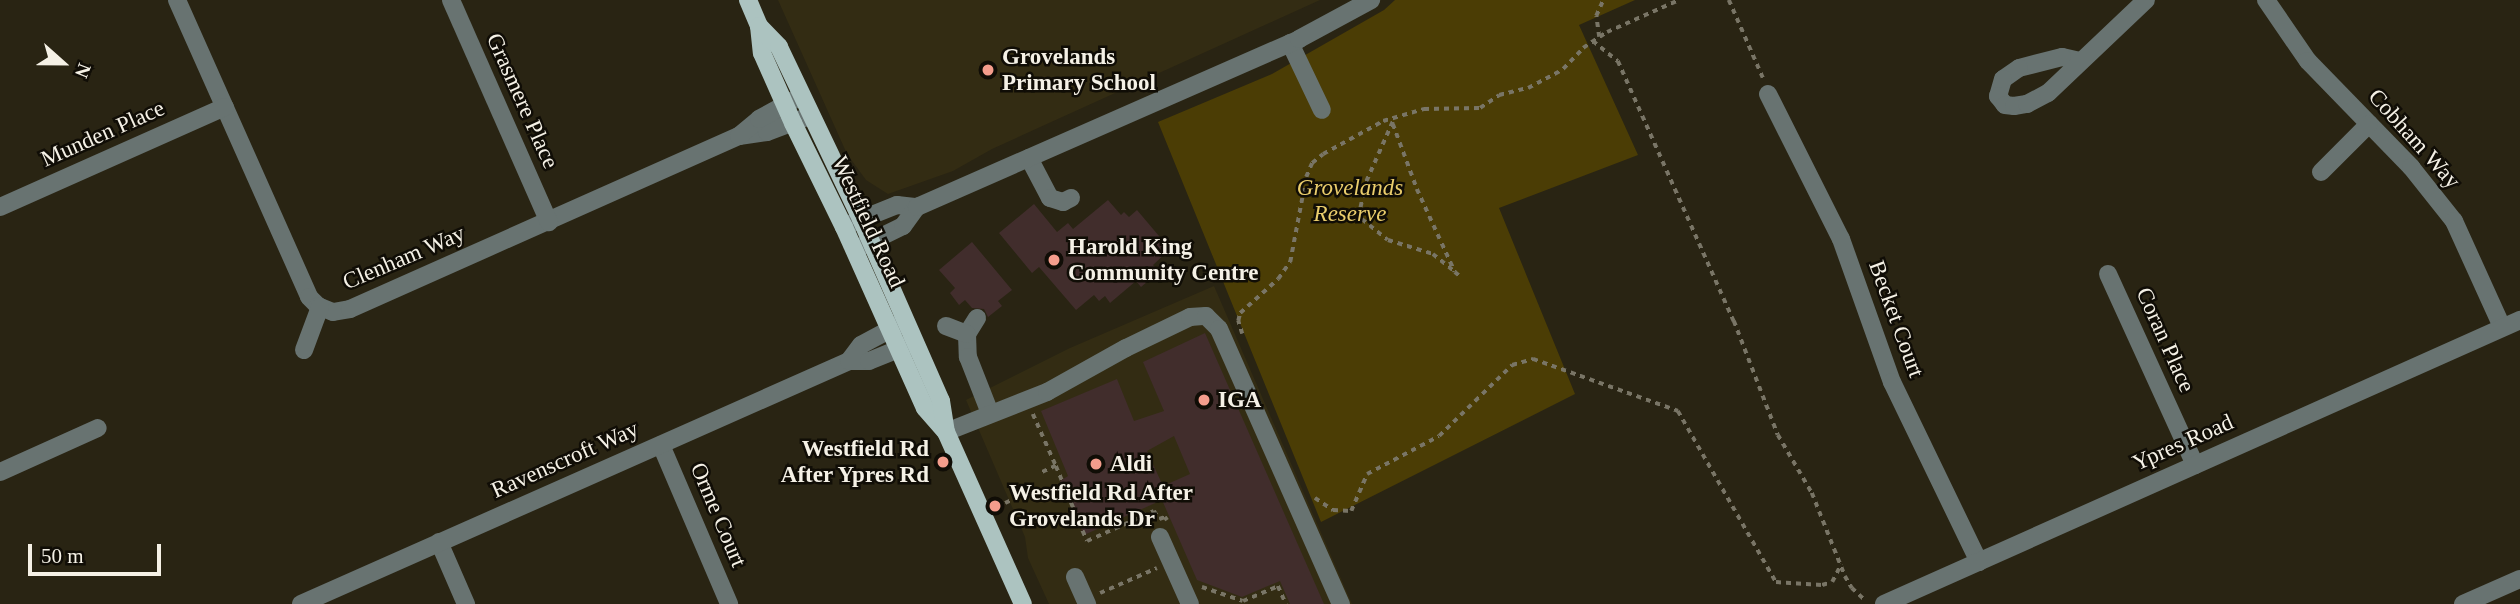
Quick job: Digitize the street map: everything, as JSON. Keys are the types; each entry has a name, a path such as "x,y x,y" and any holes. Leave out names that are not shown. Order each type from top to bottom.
{"main road":[{"name":"Westfield Road","path":"748,0 759,26 762,53 793,100 844,227 862,246 898,325 925,408 946,432 1023,604"},
{"name":"Westfield Road","path":"802,120 861,219 862,246"}],"street":[{"name":"Clenham Way","path":"177,0 309,297 320,307 333,312 350,309 739,136 802,120"},
{"name":"Grasmere Place","path":"451,0 549,222"},
{"path":"862,246 903,226 917,208 1290,43 1371,0"},
{"path":"2080,61 2146,0"},
{"name":"Cobham Way","path":"2266,0 2308,61 2411,167 2454,221 2502,327"},
{"path":"1290,43 1322,110"},
{"name":"Becket Court","path":"1768,94 1841,239 1892,382 1979,562"},
{"name":"Clenham Way","path":"739,136 759,119 793,100"},
{"name":"Munden Place","path":"0,207 225,107"},
{"path":"2322,172 2369,124"},
{"path":"1029,158 1050,198 1063,202 1072,198"},
{"path":"844,227 897,205 917,208"},
{"name":"Coran Place","path":"2108,274 2195,465"},
{"path":"304,350 320,307"},
{"path":"946,432 1047,392 1126,348 1201,314 1212,319 1341,604"},
{"path":"977,318 967,334 968,357 990,414"},
{"name":"Ypres Road","path":"1884,604 2520,318"},
{"name":"Ravenscroft Way","path":"849,361 861,345 898,325"},
{"path":"946,326 967,334"},
{"name":"Ravenscroft Way","path":"301,604 849,361 869,361 907,346"},
{"path":"0,471 98,428"},
{"name":"Orme Court","path":"661,446 729,604"},
{"path":"1164,532 1190,604"},
{"path":"439,542 466,604"},
{"path":"1076,577 1093,599"},
{"path":"2463,604 2520,579"},
{"path":"2501,587 2509,604"}],"path":[{"path":"1599,37 1596,16 1603,0"},
{"path":"1247,344 1238,321 1240,313 1278,279 1290,262 1306,177 1312,163 1392,120 1424,109 1480,108 1499,95 1528,88 1563,69 1599,37 1679,0"},
{"path":"1729,0 1768,94"},
{"path":"1593,41 1618,61 1734,321 1778,435 1812,492 1852,588 1864,599"},
{"path":"1392,120 1417,189 1455,272"},
{"path":"1392,120 1366,183 1360,212 1363,219 1388,240 1433,254 1462,278"},
{"path":"1311,492 1323,505 1345,513 1351,511 1367,474 1439,436 1512,365 1533,359 1678,411 1776,582 1822,585 1832,582 1840,564"},
{"path":"1032,413 1087,541 1154,511 1159,519 1165,517 1164,532"},
{"path":"1039,474 1056,466"},
{"path":"1005,503 1024,494"},
{"path":"1093,599 1163,566"},
{"path":"1195,584 1243,601"},
{"path":"1237,604 1278,586 1286,604"}],"shaded area":[{"name":"Grovelands Primary School","path":"778,0 1320,0 992,149 953,171 888,194 866,180 847,154"},
{"path":"1214,286 1352,604 1049,604 1028,558 1025,537 966,400 1070,348"}],"green space":[{"name":"Grovelands Reserve","path":"1395,0 1635,0 1579,25 1638,155 1499,208 1575,394 1321,522 1158,122 1272,74 1384,10"}],"building":[{"name":"Harold King Community Centre","path":"1108,200 1121,215 1124,212 1129,217 1137,210 1170,249 1153,265 1159,272 1141,287 1136,281 1110,303 1105,296 1099,301 1094,295 1076,310 1039,267 1032,273 999,233 1034,204 1057,232 1068,223 1073,229"},
{"path":"972,242 1012,290 998,301 1002,306 988,317 984,309 972,308 965,300 959,305 950,293 955,288 939,270"},
{"path":"1205,333 1324,604 1290,604 1280,581 1242,597 1197,580 1162,500 1084,535 1060,481 1068,476 1041,411 1117,379 1134,421 1164,411 1143,362","holes":["1174,436 1190,474 1163,486 1147,451"]}],"place":[{"name":"Grovelands Primary School","path":"988,70"},
{"name":"Harold King Community Centre","path":"1054,260"},
{"name":"IGA","path":"1204,400"},
{"name":"Westfield Rd After Ypres Rd","path":"943,462"},
{"name":"Aldi","path":"1096,464"},
{"name":"Westfield Rd After Grovelands Dr","path":"995,506"}]}
